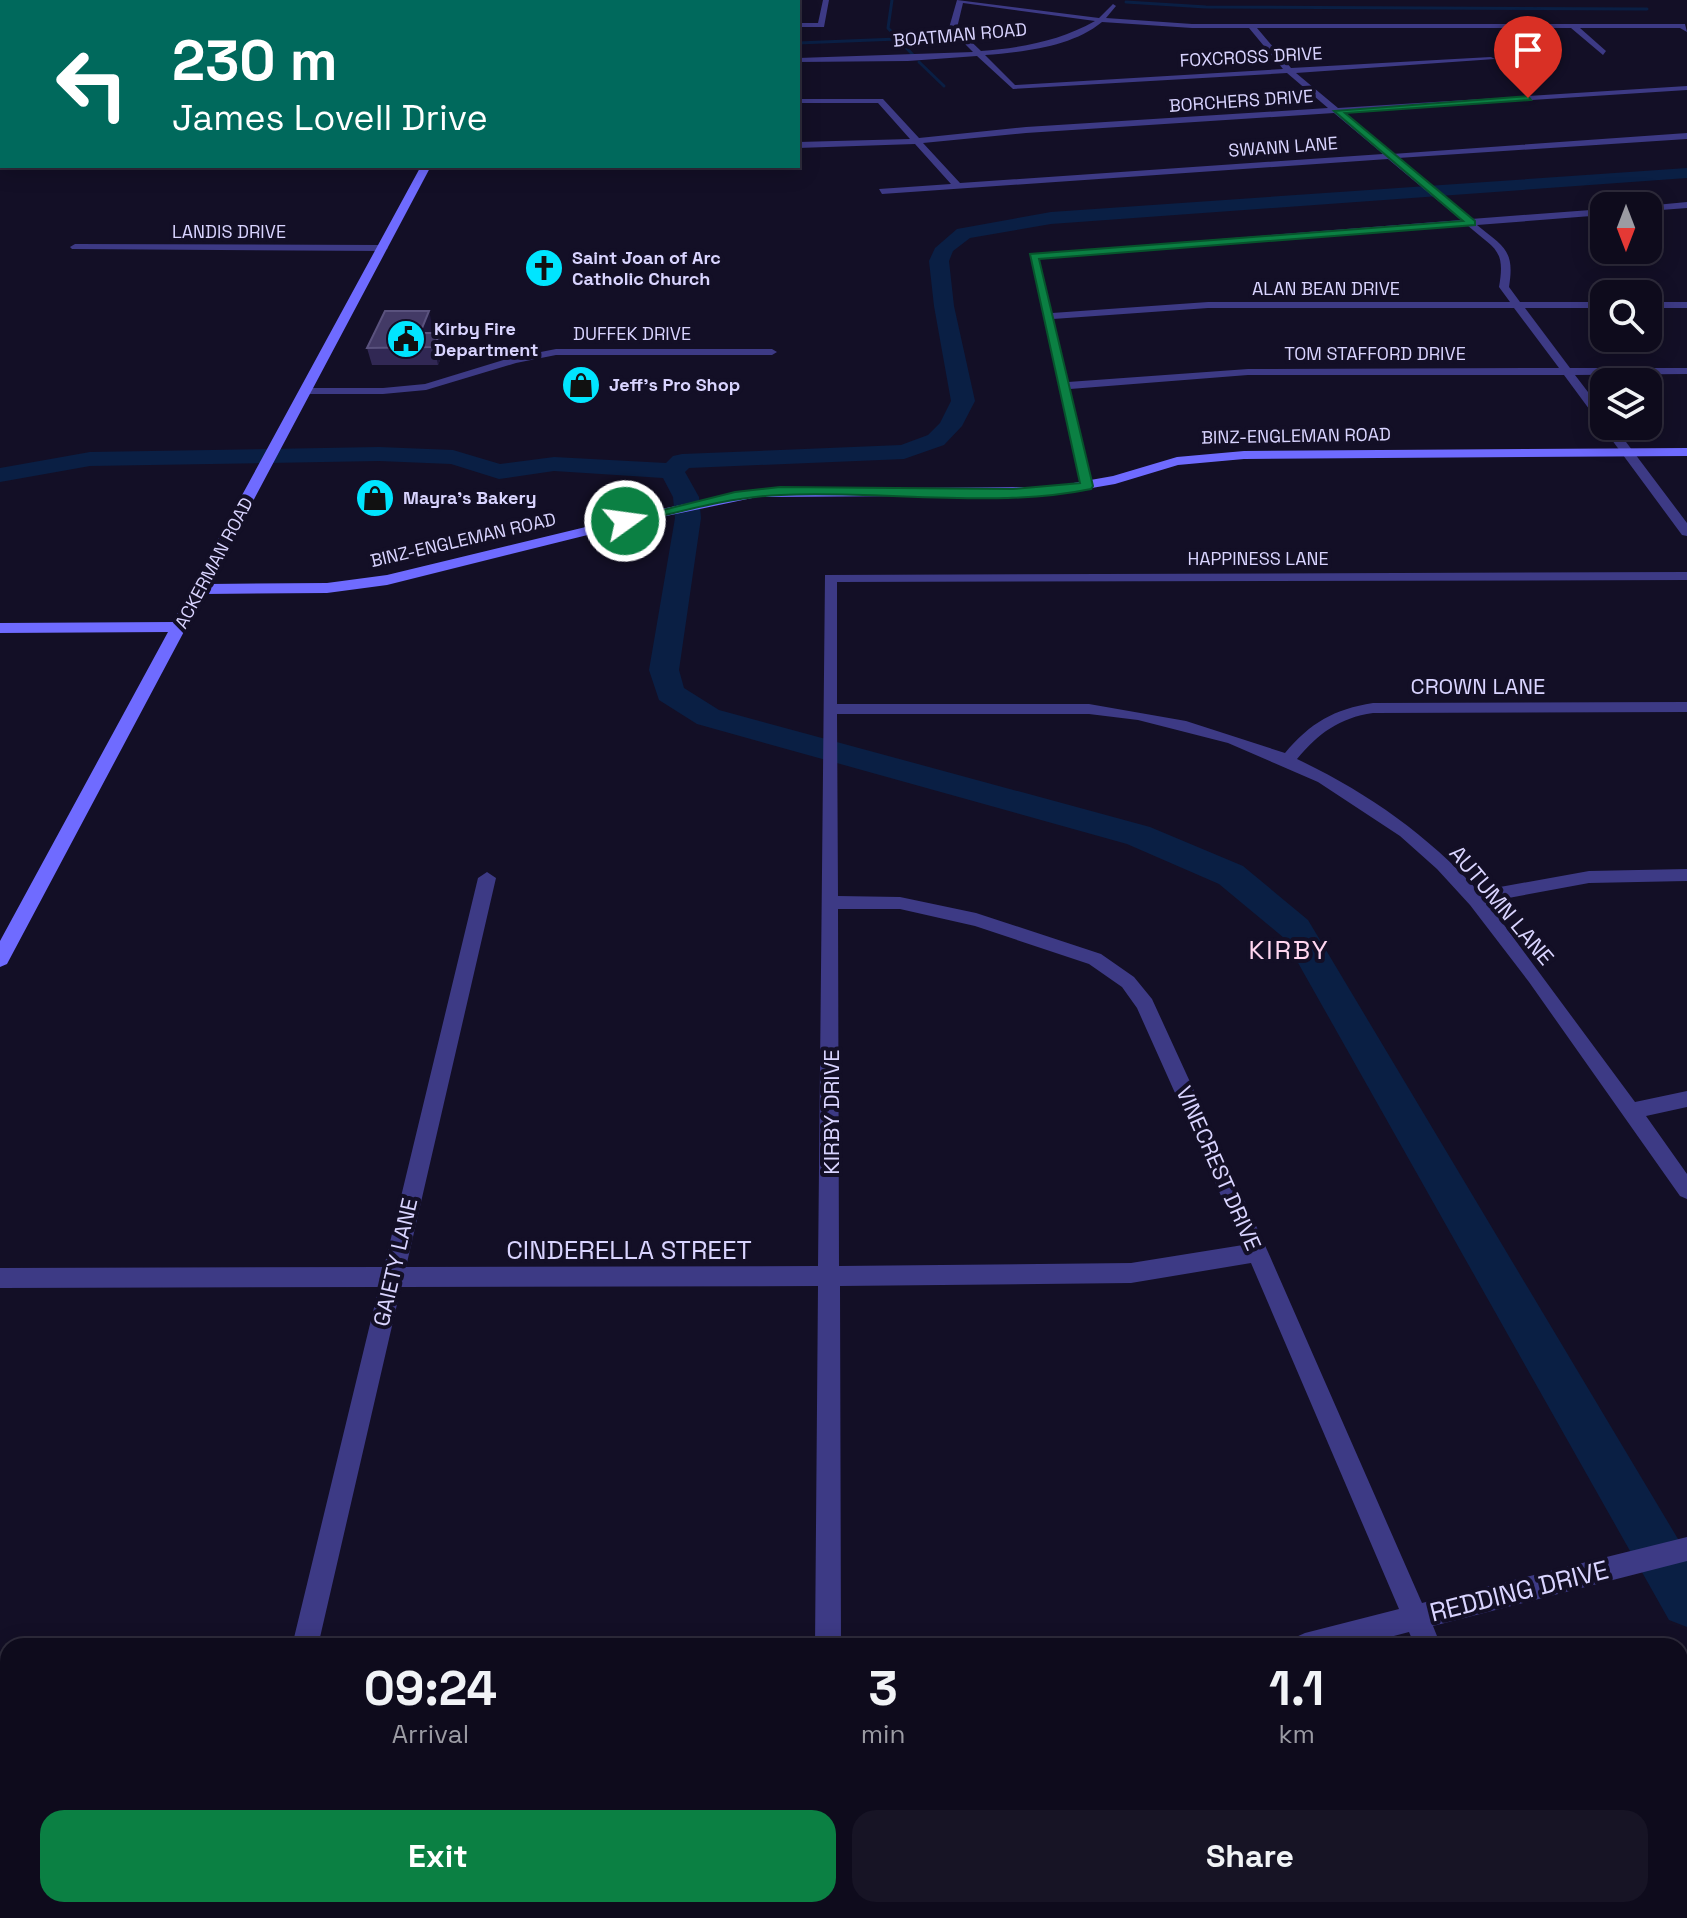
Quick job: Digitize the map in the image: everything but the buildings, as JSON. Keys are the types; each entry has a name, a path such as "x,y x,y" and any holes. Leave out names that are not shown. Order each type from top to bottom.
{"street":[{"path":"800,25 821,25 826,0"},
{"path":"977,53 954,31 954,15 960,1 1153,24 1685,28"},
{"name":"BOATMAN ROAD","path":"800,60 924,57 977,53 1054,41 1085,30 1101,20 1113,6"},
{"path":"1148,39 1153,24"},
{"path":"1573,26 1603,53"},
{"path":"1252,27 1289,71 1471,223 1506,256 1508,264 1504,287 1590,402"},
{"path":"1461,27 1471,37"},
{"name":"FOXCROSS DRIVE","path":"977,53 1013,87 1491,59 1481,48"},
{"name":"BORCHERS DRIVE","path":"800,145 869,146 1026,130 1687,88"},
{"path":"800,101 880,101 957,185"},
{"name":"SWANN LANE","path":"882,191 1687,136"},
{"name":"ACKERMAN ROAD","path":"0,959 425,168"},
{"path":"1662,207 1687,205"},
{"path":"1087,486 1033,256 1590,213"},
{"name":"LANDIS DRIVE","path":"75,247 383,248"},
{"name":"ALAN BEAN DRIVE","path":"1048,316 1208,305 1590,305"},
{"path":"1662,305 1687,305"},
{"name":"DUFFEK DRIVE","path":"306,391 383,391 426,387 514,360 556,352 772,352"},
{"name":"TOM STAFFORD DRIVE","path":"1065,386 1238,372 1687,371"},
{"path":"1618,440 1687,532"},
{"name":"BINZ-ENGLEMAN ROAD","path":"200,589 312,589 387,580 716,500 780,491 1013,492 1087,486 1177,461 1221,456 1687,452"},
{"name":"HAPPINESS LANE","path":"830,578 1687,576"},
{"name":"KIRBY DRIVE","path":"828,1638 830,578"},
{"path":"0,628 180,627"},
{"name":"CROWN LANE","path":"1288,760 1327,719 1348,711 1373,708 1687,707"},
{"name":"AUTUMN LANE","path":"831,714 1089,709 1123,712 1191,725 1288,760 1375,809 1443,865 1517,951 1687,1190"},
{"path":"1473,898 1589,877 1687,875"},
{"name":"GAIETY LANE","path":"307,1638 487,878"},
{"name":"VINECREST DRIVE","path":"831,902 900,903 976,920 1095,959 1128,982 1145,1004 1257,1252 1424,1638"},
{"path":"1631,1111 1687,1099"},
{"name":"CINDERELLA STREET","path":"0,1278 391,1279 1131,1273 1257,1252"},
{"name":"REDDING DRIVE","path":"1336,1638 1687,1549"}],"waterway":[{"path":"892,0 888,28 913,55"},
{"path":"1126,2 1206,7 1647,9"},
{"path":"800,43 897,39"},
{"path":"919,62 944,86"},
{"path":"672,471 682,461 904,452 936,440 950,426 963,401 944,306 939,261 945,248 964,233 1051,218 1687,173"},
{"path":"0,475 90,459 379,454 453,457 499,472 554,464 672,471"},
{"path":"672,471 686,497 688,518 664,670 670,693 708,717 1138,835 1231,875 1296,929 1687,1602"}],"place":[{"name":"Saint Joan of Arc Catholic Church","path":"544,268"},
{"name":"Kirby Fire Department","path":"406,339"},
{"name":"Jeff’s Pro Shop","path":"581,385"},
{"name":"Mayra's Bakery","path":"375,498"}],"district":[{"name":"KIRBY","path":"1289,950"}],"route":[{"path":"625,521 735,496 780,491 1013,492 1087,486 1033,256 1471,223 1338,111 1528,98"}]}
